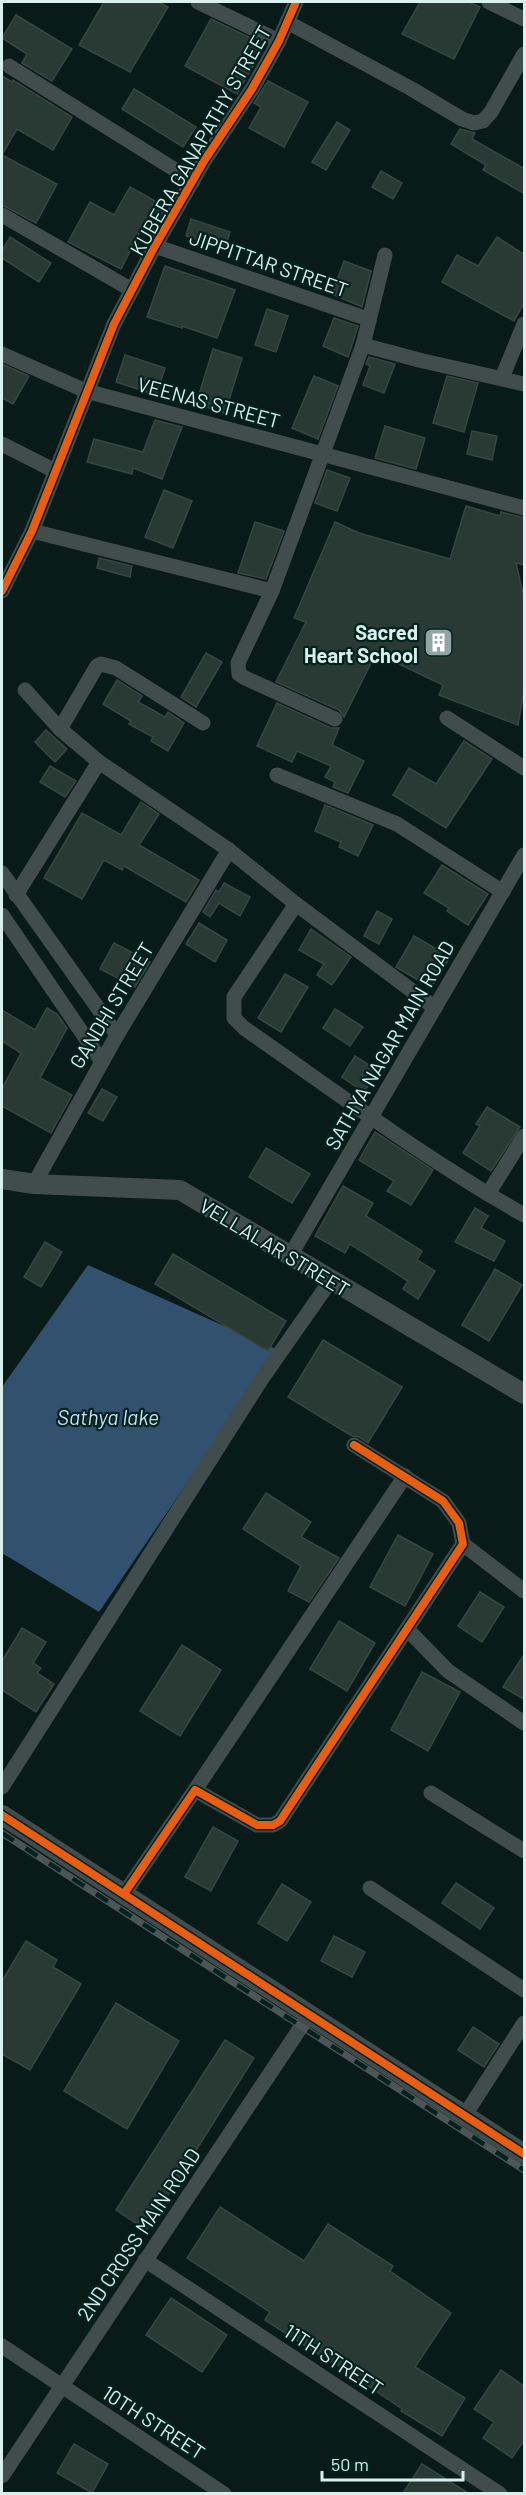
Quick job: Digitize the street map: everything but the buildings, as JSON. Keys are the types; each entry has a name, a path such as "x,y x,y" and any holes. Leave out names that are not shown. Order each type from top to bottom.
{"street":[{"path":"198,2 279,41"},
{"name":"KUBERA GANAPATHY STREET","path":"2,591 32,531 114,324 155,246 193,181 252,89 279,41 296,2"},
{"path":"489,2 525,19"},
{"path":"287,22 474,123 483,122 491,112 525,54"},
{"path":"9,66 193,181"},
{"path":"2,215 132,290"},
{"name":"JIPPITTAR STREET","path":"155,246 369,321"},
{"path":"335,719 239,674 238,663 272,591 363,345 370,324 385,255"},
{"path":"502,378 525,324"},
{"path":"363,345 525,384"},
{"name":"VEENAS STREET","path":"2,354 86,391 525,508"},
{"path":"2,444 55,471"},
{"path":"32,531 272,591"},
{"path":"60,729 101,664 116,668 203,723"},
{"path":"25,690 60,729 99,762 229,850 296,904 435,1008"},
{"path":"447,718 525,768"},
{"path":"16,895 99,762"},
{"path":"277,775 397,824 503,892"},
{"name":"GANDHI STREET","path":"34,1184 117,1035 229,850"},
{"name":"SATHYA NAGAR MAIN ROAD","path":"290,1256 525,855"},
{"path":"2,873 117,1035"},
{"path":"296,904 234,997 234,1018 244,1029 372,1116 488,1194 525,1215"},
{"path":"2,917 102,1062"},
{"path":"488,1194 525,1136"},
{"name":"VELLALAR STREET","path":"2,1179 34,1184 180,1190 525,1394"},
{"path":"2,1787 261,1380 331,1280"},
{"path":"354,1445 443,1502 459,1522 463,1544 525,1591"},
{"path":"124,1894 405,1476"},
{"path":"195,1791 257,1825 273,1825 280,1821 463,1544"},
{"path":"406,1629 448,1671 525,1723"},
{"path":"431,1793 525,1851"},
{"path":"2,1815 525,2154"},
{"path":"370,1888 525,1990"},
{"name":"2ND CROSS MAIN ROAD","path":"2,2476 309,2015"},
{"path":"465,2115 525,2023"},
{"name":"11TH STREET","path":"145,2260 500,2493"},
{"name":"10TH STREET","path":"2,2346 224,2493"}],"water":[{"name":"Sathya lake","path":"88,1265 278,1350 99,1612 2,1553 2,1387"}],"railway":[{"path":"2,1833 524,2170"}],"cycle path":[{"path":"2,591 32,531 114,324 155,246 204,161 252,89 279,41 296,2"},
{"path":"124,1894 195,1790 257,1825 273,1825 280,1821 463,1544 459,1523 443,1501 354,1445"},
{"path":"2,1815 524,2154"}],"place":[{"name":"Sacred Heart School","path":"439,643"}]}
